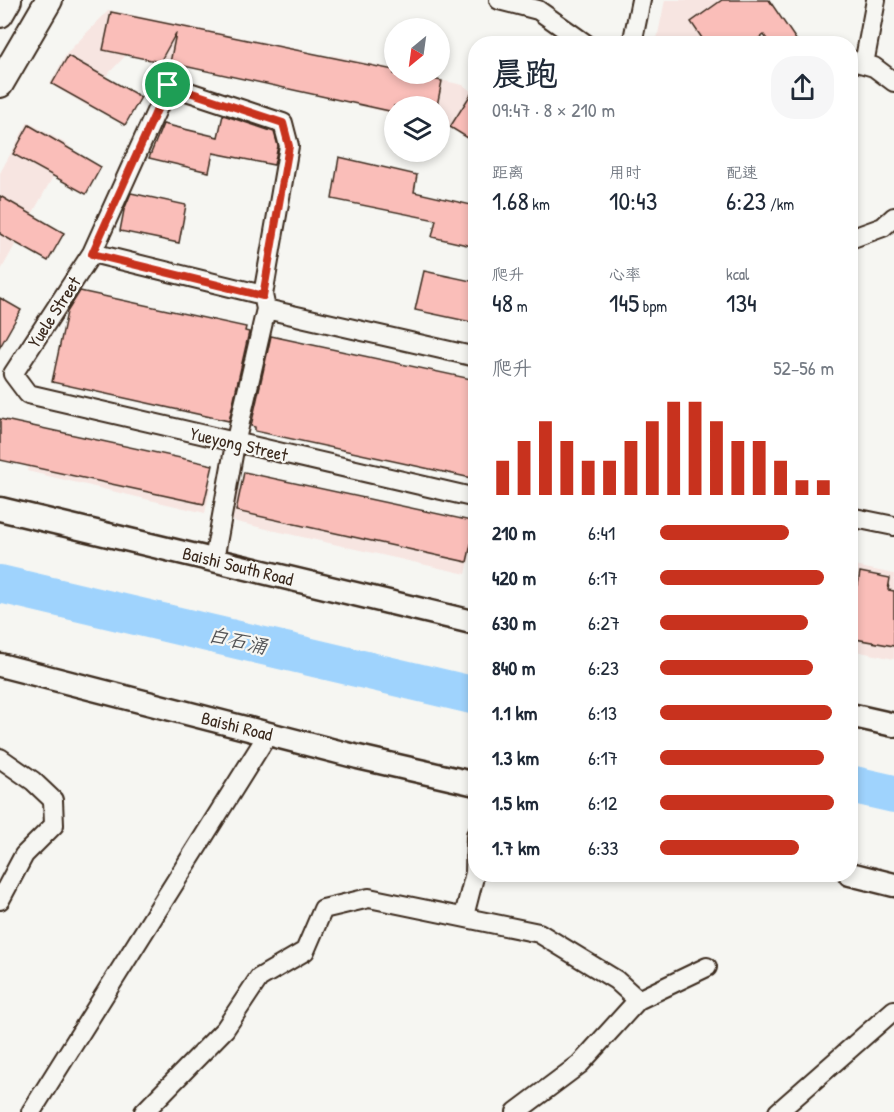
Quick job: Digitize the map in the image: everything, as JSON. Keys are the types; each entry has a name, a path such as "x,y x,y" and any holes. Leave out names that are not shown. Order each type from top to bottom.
{"main road":[{"path":"0,14 8,0"},
{"path":"0,84 49,0"}],"street":[{"path":"499,0 538,10 575,36"},
{"path":"634,36 641,0"},
{"path":"858,59 876,0"},
{"path":"858,62 874,67 894,82"},
{"name":"Yuele Street","path":"13,374 92,254 168,85 283,123 289,146 265,302"},
{"path":"858,236 883,227 894,217"},
{"path":"92,254 468,355"},
{"path":"214,560 235,444 265,302"},
{"name":"Yueyong Street","path":"13,374 28,394 235,444 468,496"},
{"name":"Baishi South Road","path":"0,509 468,621"},
{"path":"858,519 894,526"},
{"name":"Baishi Road","path":"0,665 268,734 468,782"},
{"path":"858,717 894,725"},
{"path":"30,1112 268,734"},
{"path":"0,758 33,781 53,800 54,825 24,855 0,900"},
{"path":"858,876 894,885"},
{"path":"464,916 473,882"},
{"path":"144,1112 225,1029 259,978 305,951 324,909 369,898 539,933 616,980 638,1000"},
{"path":"516,1112 580,1064 638,1000 707,967"},
{"path":"778,1112 894,1010"}],"shaded area":[{"path":"665,0 733,0 727,36 658,36"},
{"path":"109,10 307,51 299,87 130,51 107,75 89,107 50,84 67,53"},
{"path":"332,55 384,67 384,84 450,84 450,82 463,85 468,89 468,139 450,128 450,96 384,96 384,112 324,97"},
{"path":"28,122 70,146 0,272 0,173"},
{"path":"33,439 212,482 205,513 27,471"},
{"path":"238,489 468,541 468,565 466,574 232,521"},
{"path":"858,567 894,574 894,659 858,651"}],"building":[{"path":"722,0 769,0 794,36 701,36 691,22"},
{"path":"111,12 384,68 384,84 441,84 439,96 384,96 384,110 170,63 176,33 160,62 103,50"},
{"path":"68,56 141,97 125,125 52,84"},
{"path":"468,99 468,138 450,127"},
{"path":"223,115 274,132 278,146 274,165 213,153 209,172 149,158 163,124 218,137"},
{"path":"29,125 101,167 86,194 13,154"},
{"path":"339,157 417,175 414,192 468,204 468,245 432,237 436,220 332,199"},
{"path":"131,193 186,205 179,243 120,231 124,210"},
{"path":"0,196 64,233 48,261 0,234"},
{"path":"424,271 468,280 468,321 415,310"},
{"path":"80,291 246,327 245,331 249,332 229,421 52,382 67,312"},
{"path":"0,298 21,310 0,347"},
{"path":"271,336 468,378 468,477 255,431 255,427 251,426"},
{"path":"0,419 213,465 204,504 0,460"},
{"path":"244,472 468,520 468,558 467,562 236,511"},
{"path":"860,572 890,578 888,590 894,591 894,646 858,639"}],"waterway":[{"name":"白石涌","path":"0,584 468,694"},
{"name":"白石涌","path":"858,786 894,794"}],"route":[{"path":"168,85 283,123 289,146 263,296 92,254 168,85"}]}
